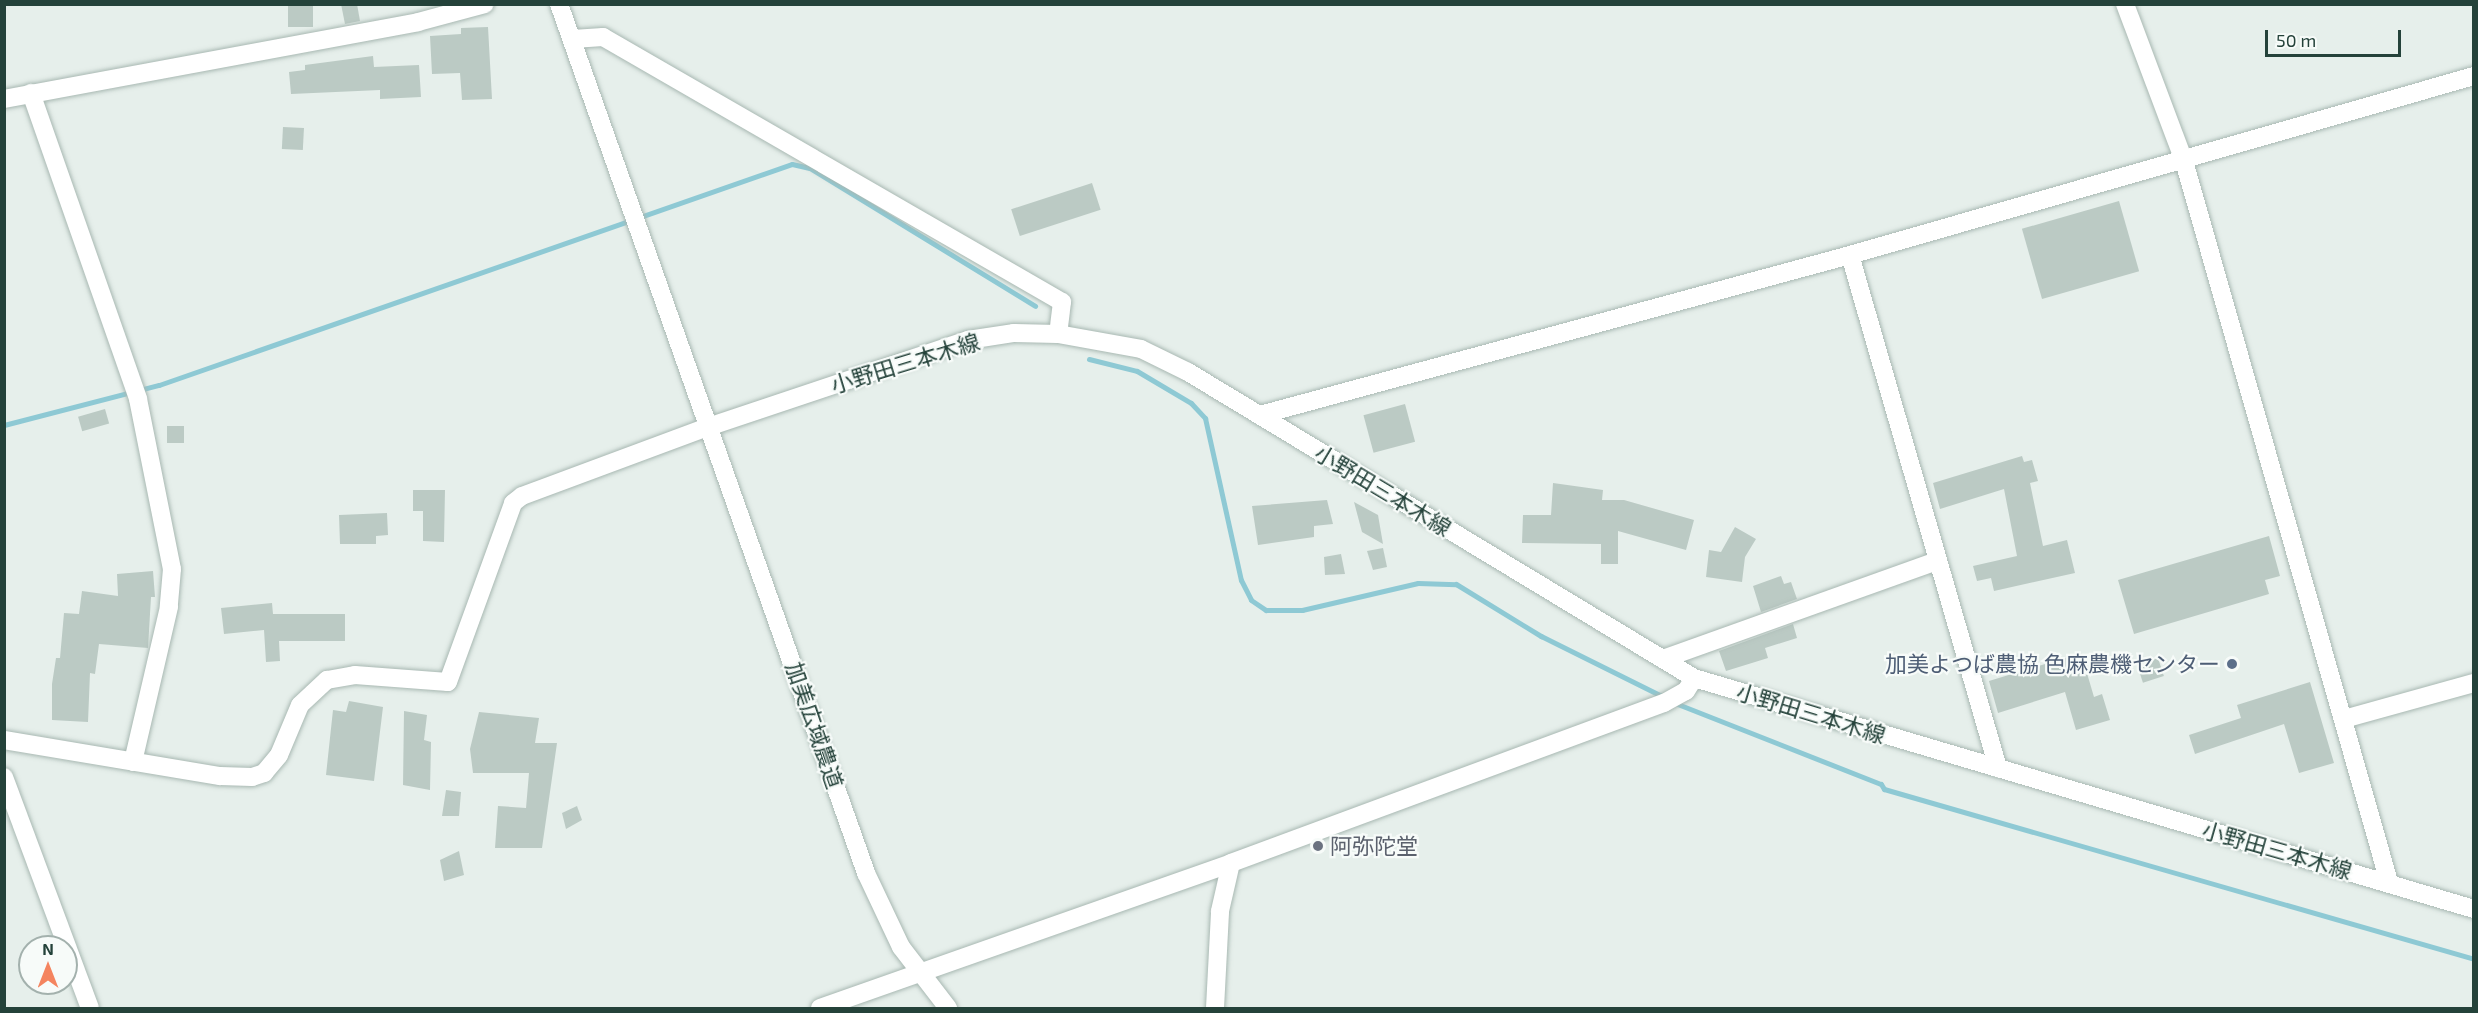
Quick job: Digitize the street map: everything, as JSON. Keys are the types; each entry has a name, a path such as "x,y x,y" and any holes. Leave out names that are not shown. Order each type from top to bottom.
{"street":[{"path":"4,99 145,75 418,22 485,4"},
{"path":"559,4 708,427"},
{"path":"2125,4 2184,161 2389,882"},
{"path":"573,39 603,37 1062,302 1058,334"},
{"path":"1260,415 1850,255 2474,76"},
{"path":"4,740 133,762 168,607 172,569 138,399 31,93"},
{"path":"1850,255 1936,561 1998,768"},
{"name":"小野田三本木線","path":"133,762 252,777 264,773 279,754 300,705 327,680 355,675 448,682 513,503 522,496 708,427 968,340 1014,333 1058,334 1141,349 1260,415 1694,678 2474,909"},
{"name":"加美広域農道","path":"708,427 866,873 901,946 920,975 948,1008"},
{"path":"1662,659 1936,561"},
{"path":"820,1008 920,975 1231,863 1664,703 1686,691 1694,678"},
{"path":"2344,719 2474,683"},
{"path":"4,777 90,1008"},
{"path":"1215,1008 1220,911 1231,863"}],"building":[{"path":"288,4 313,4 313,27 288,27"},
{"path":"341,4 357,4 360,21 345,24"},
{"path":"488,27 492,99 462,100 460,73 432,74 430,36 461,34 461,28"},
{"path":"373,56 374,67 419,65 421,97 380,99 380,90 291,94 289,72 305,70 305,65"},
{"path":"283,127 304,128 303,150 282,149"},
{"path":"1092,183 1101,210 1020,236 1011,209"},
{"path":"2119,201 2139,271 2042,299 2022,229"},
{"path":"1405,404 1415,442 1374,453 1363,415"},
{"path":"105,409 109,423 82,431 78,417"},
{"path":"167,426 184,426 184,443 167,443"},
{"path":"2022,456 2024,462 2032,460 2038,481 2030,483 2043,546 2067,540 2075,573 1994,591 1991,578 1977,581 1973,566 2017,556 2004,489 1940,509 1933,483"},
{"path":"1553,483 1603,490 1602,500 1624,500 1694,520 1686,550 1618,531 1618,564 1601,564 1601,544 1522,543 1523,515 1551,515"},
{"path":"413,490 445,490 444,542 423,541 423,511 413,511"},
{"path":"1327,500 1333,524 1314,526 1314,537 1258,545 1252,506"},
{"path":"1354,502 1378,515 1383,544 1362,532"},
{"path":"387,513 388,535 376,536 376,544 340,544 339,515"},
{"path":"1735,527 1756,539 1745,557 1742,582 1706,577 1709,550 1721,552"},
{"path":"2269,536 2280,576 2265,580 2269,594 2134,634 2118,580"},
{"path":"1383,548 1387,567 1373,570 1367,551"},
{"path":"1341,554 1345,574 1325,575 1324,557"},
{"path":"153,571 155,597 151,597 148,648 99,644 95,674 90,673 88,722 52,720 52,684 56,658 60,658 64,613 79,614 82,591 118,596 117,574"},
{"path":"1781,576 1784,584 1791,582 1797,599 1761,612 1753,586"},
{"path":"272,603 273,614 345,614 345,641 279,641 280,661 266,662 264,630 224,634 221,608"},
{"path":"1793,624 1797,638 1765,648 1768,658 1726,671 1719,651"},
{"path":"2081,653 2094,697 2102,694 2110,720 2076,730 2065,692 1998,713 1989,681"},
{"path":"2158,658 2164,676 2143,683 2137,665"},
{"path":"2310,682 2334,763 2299,773 2284,724 2195,754 2189,735 2241,718 2237,705"},
{"path":"349,701 383,707 374,781 326,775 333,710 346,712"},
{"path":"404,711 427,715 424,740 431,742 430,790 403,785"},
{"path":"479,712 539,718 535,743 557,743 542,848 495,848 498,806 526,808 529,773 473,773 470,749"},
{"path":"446,790 461,792 459,816 442,816"},
{"path":"577,806 582,820 566,829 562,813"},
{"path":"459,851 464,875 444,881 440,860"}],"waterway":[{"path":"4,425 159,385 792,164 810,168 1035,306"},
{"path":"1089,359 1137,371 1191,403 1205,418 1241,580 1251,600 1266,610 1302,610 1418,583 1456,584 1541,636 1664,697"},
{"path":"1675,703 1881,784 1884,789 2474,959"}],"place":[{"name":"加美よつば農協 色麻農機センター","path":"2232,664"},
{"name":"阿弥陀堂","path":"1318,846"}]}
